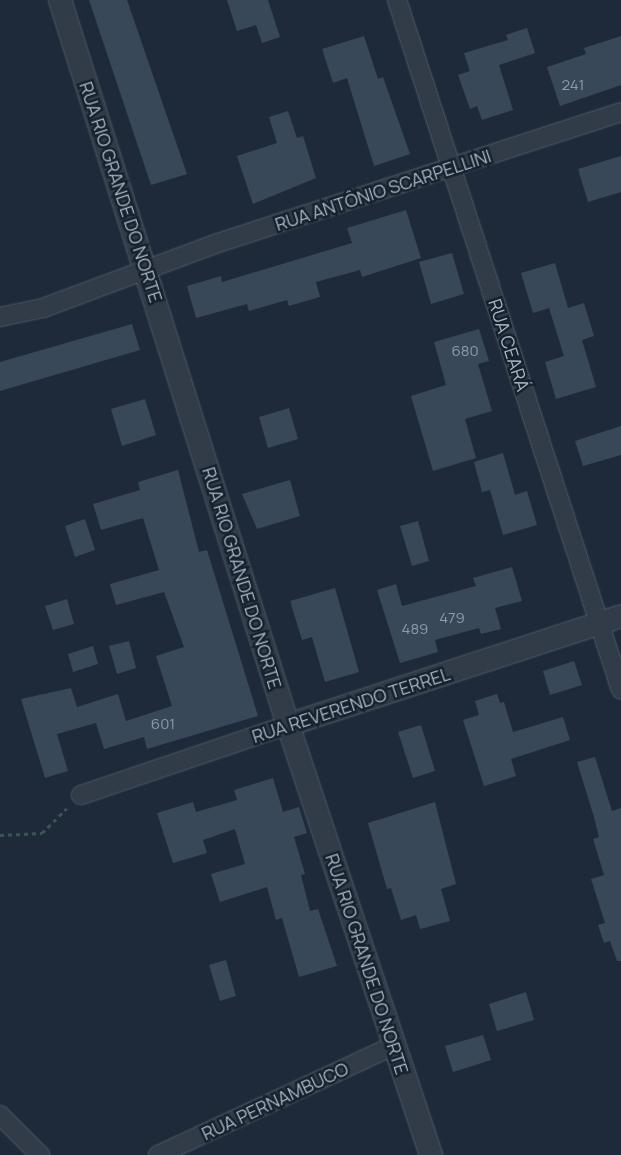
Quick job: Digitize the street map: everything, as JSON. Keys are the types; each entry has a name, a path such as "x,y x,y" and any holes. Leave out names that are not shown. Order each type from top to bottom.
{"street":[{"name":"RUA RIO GRANDE DO NORTE","path":"60,0 288,725 393,1046 431,1155"},
{"name":"RUA CEARÁ","path":"397,0 621,690"},
{"name":"RUA ANTÔNIO SCARPELLINI","path":"0,317 43,308 215,244 621,112"},
{"name":"RUA REVERENDO TERREL","path":"81,795 621,616"},
{"name":"RUA PERNAMBUCO","path":"158,1155 393,1046"},
{"path":"0,1115 40,1155"}],"path":[{"path":"0,835 42,832 81,795"}],"building":[{"path":"89,0 127,0 187,174 151,185"},
{"path":"227,0 268,0 280,37 262,43 256,25 237,31"},
{"path":"527,28 535,53 499,65 513,110 482,120 477,106 470,109 458,75 470,71 464,53 508,40 506,35"},
{"path":"364,36 378,79 383,77 410,154 374,166 347,78 333,83 322,49"},
{"path":"621,36 621,85 560,106 547,67 586,54 584,48"},
{"path":"288,111 297,138 303,136 316,178 253,204 237,156 277,143 269,117"},
{"path":"621,156 621,192 588,202 578,169"},
{"path":"406,210 421,258 362,277 360,270 316,282 320,297 289,306 287,300 249,311 247,304 196,318 187,286 221,276 222,282 352,243 347,228"},
{"path":"452,253 464,294 431,304 419,262"},
{"path":"555,263 568,308 584,303 594,336 582,340 596,387 556,399 545,362 564,356 549,308 533,313 521,273"},
{"path":"132,324 140,350 0,391 0,362"},
{"path":"479,329 489,361 478,364 492,411 465,419 476,458 433,471 411,396 446,385 434,342"},
{"path":"145,399 156,435 122,446 111,409"},
{"path":"289,408 298,439 268,448 259,417"},
{"path":"621,426 621,455 583,466 575,441"},
{"path":"503,453 515,495 527,491 537,525 503,535 490,490 482,492 474,462"},
{"path":"178,470 199,552 207,550 258,716 147,749 144,737 104,749 96,723 57,734 68,771 45,778 21,699 71,688 77,707 118,694 126,721 172,706 156,656 184,647 164,592 116,605 110,584 159,570 143,518 101,530 93,504 140,490 138,482"},
{"path":"290,480 300,516 257,529 242,494"},
{"path":"85,519 95,550 75,557 65,526"},
{"path":"418,521 429,561 412,566 400,526"},
{"path":"512,567 522,601 495,608 501,629 481,634 479,628 435,640 438,652 400,663 377,590 396,584 402,606 476,586 473,578"},
{"path":"335,588 359,672 325,682 312,637 302,640 290,601"},
{"path":"67,599 74,624 53,630 45,606"},
{"path":"129,641 136,668 117,674 109,646"},
{"path":"93,646 98,664 73,672 68,654"},
{"path":"574,661 582,685 550,695 543,671"},
{"path":"497,694 500,703 504,702 513,732 563,717 570,740 511,759 516,776 484,786 463,720 479,715 475,701"},
{"path":"421,725 435,771 413,778 398,732"},
{"path":"595,757 612,811 621,808 621,961 617,961 610,941 604,943 598,925 605,923 591,879 604,875 593,839 599,837 577,762"},
{"path":"273,778 283,812 299,807 307,833 294,837 305,874 301,875 310,911 318,909 337,966 299,977 282,918 276,920 267,887 220,902 211,874 245,864 235,829 203,840 207,853 173,863 157,813 193,802 196,812 237,800 234,790"},
{"path":"435,802 456,884 441,889 450,921 420,929 416,915 401,920 391,888 387,889 368,823"},
{"path":"226,960 236,996 220,1001 209,965"},
{"path":"526,992 534,1020 497,1031 489,1004"},
{"path":"483,1035 491,1060 453,1072 445,1046"}]}
